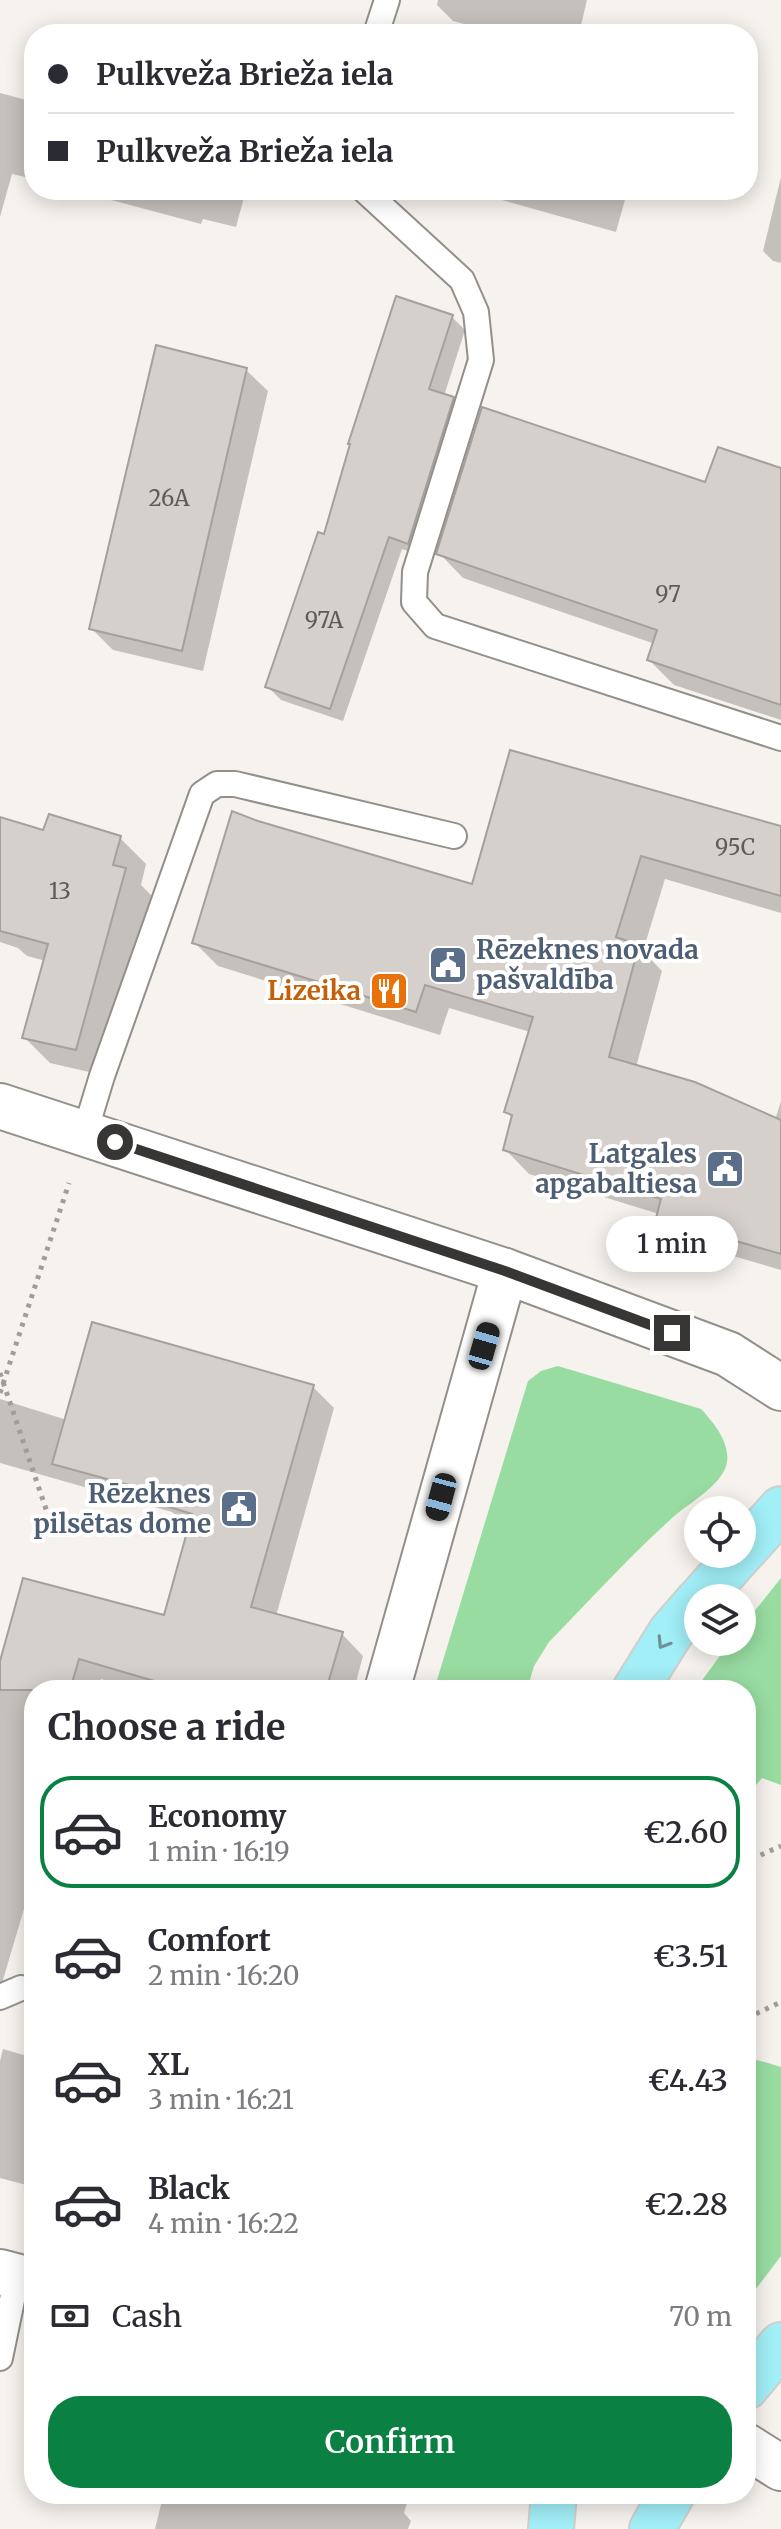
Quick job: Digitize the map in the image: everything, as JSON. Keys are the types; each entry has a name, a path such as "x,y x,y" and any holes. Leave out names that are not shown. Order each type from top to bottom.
{"main road":[{"path":"756,1536 781,1509"},
{"path":"713,1584 728,1568"},
{"path":"641,1680 684,1617"},
{"path":"756,2375 781,2345"},
{"path":"551,2529 553,2504"},
{"path":"652,2529 666,2504"}],"street":[{"path":"0,1106 505,1271 728,1354 781,1388"},
{"path":"390,1680 505,1271"},
{"path":"756,2452 781,2468"}],"lane":[{"path":"379,24 387,0"},
{"path":"375,200 462,280 476,312 481,360 415,572 414,602 435,626 781,738"},
{"path":"85,1132 107,1061 202,794 217,784 235,784 454,836"},
{"path":"0,2358 17,2276"}],"path":[{"path":"0,1393 85,1132"},
{"path":"0,1373 49,1518"},
{"path":"756,1857 781,1846"},
{"path":"756,2014 781,2002"}],"green space":[{"path":"558,1366 701,1409 725,1444 725,1469 715,1484 700,1496 684,1496 684,1508 624,1564 549,1642 534,1666 530,1680 437,1680 528,1381 541,1371"},
{"path":"781,1578 781,1785 762,1778 756,1785 756,1680 702,1680 720,1656 756,1656 756,1609"},
{"path":"756,2060 781,2067 781,2256 756,2289"}],"building":[{"path":"396,296 453,315 429,389 454,397 408,544 389,537 330,709 265,687 318,532 324,534 348,444"},
{"path":"156,345 247,368 182,651 89,629"},
{"path":"482,407 705,482 718,447 781,468 781,705 647,660 657,630 436,554"},
{"name":"Rēzeknes novada pašvaldība","path":"510,750 781,826 781,896 641,856 616,937 639,945 609,1057 695,1082 781,1120 781,1254 656,1218 661,1199 503,1150 512,1115 504,1112 533,1017 425,985 416,1012 192,943 232,811 472,884"},
{"path":"49,814 121,836 113,865 126,868 76,1050 22,1038 48,944 0,931 0,817 43,830"},
{"name":"Rēzeknes pilsētas dome","path":"92,1322 314,1385 251,1607 343,1632 329,1680 151,1680 79,1659 73,1680 24,1680 24,1690 0,1690 0,1661 23,1578 164,1615 192,1514 163,1505 169,1496 52,1464"}],"place":[{"name":"Rēzeknes novada pašvaldība","path":"448,965"},
{"name":"Lizeika","path":"389,991"},
{"name":"Latgales apgabaltiesa","path":"725,1169"},
{"name":"Rēzeknes pilsētas dome","path":"239,1509"}],"route":[{"path":"115,1142 505,1271 672,1333"}]}
